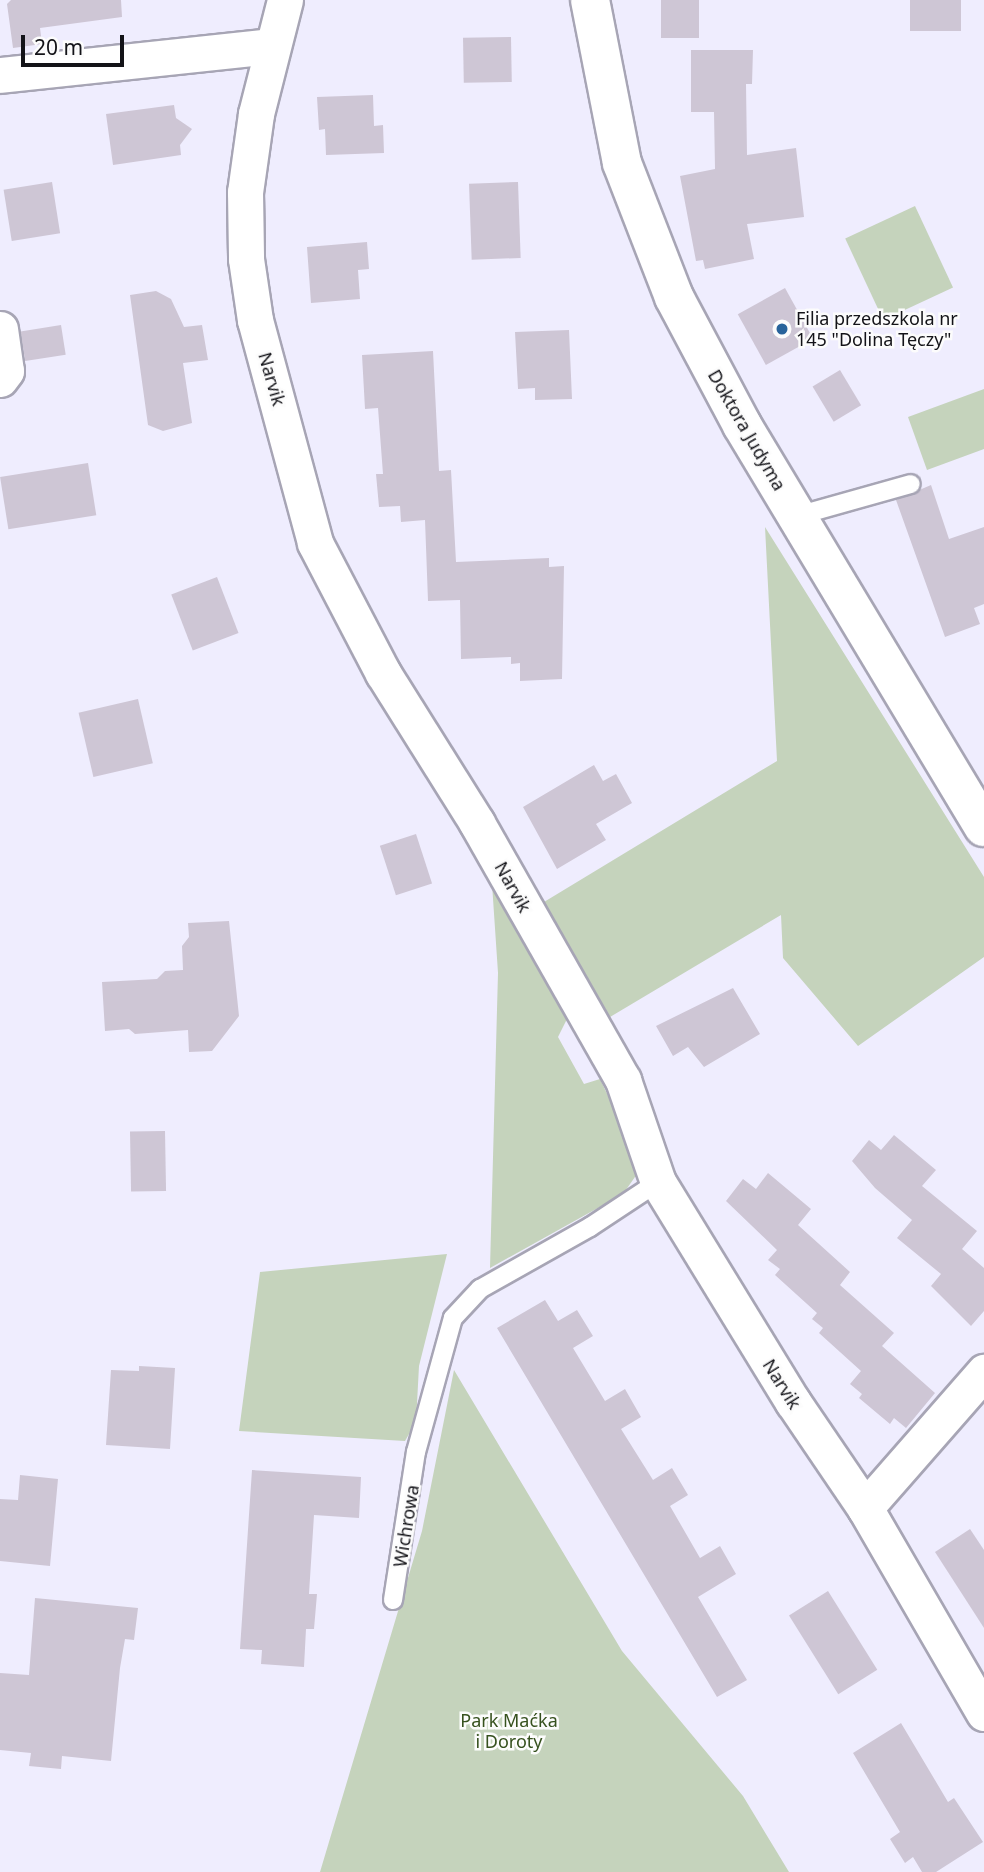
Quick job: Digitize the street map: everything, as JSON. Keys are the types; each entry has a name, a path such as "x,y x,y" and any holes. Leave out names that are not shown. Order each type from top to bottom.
{"street":[{"name":"Narvik","path":"285,0 271,46 246,192 246,259 255,320 315,542 383,673 477,823 623,1080 658,1182 793,1402 865,1508 984,1713"},
{"name":"Doktora Judyma","path":"590,0 622,163 674,297 797,516 984,827"},
{"path":"0,75 271,46"},
{"path":"0,329 6,371 0,379"},
{"path":"865,1508 984,1371"}],"lane":[{"path":"797,516 911,484"},
{"name":"Wichrowa","path":"393,1600 416,1452 453,1318 465,1301 658,1182"}],"green space":[{"path":"915,206 953,288 883,320 845,239"},
{"path":"984,389 984,449 927,470 908,417"},
{"path":"765,527 984,877 984,957 858,1046 783,958 781,915 610,1017 544,902 777,761"},
{"path":"491,869 569,1015 558,1037 584,1084 600,1079 642,1167 623,1194 490,1268 498,973"},
{"path":"447,1254 419,1366 416,1422 405,1441 239,1431 260,1272"},
{"name":"Park Maćka i Doroty","path":"454,1370 622,1651 743,1796 789,1872 320,1872 422,1531"}],"building":[{"path":"11,0 121,0 122,17 40,28 42,44 13,48 7,4"},
{"path":"661,0 699,0 699,38 661,38"},
{"path":"910,0 961,0 961,31 910,31"},
{"path":"511,37 512,82 464,83 463,38"},
{"path":"691,50 753,50 752,84 746,84 747,155 796,148 804,217 747,224 754,259 705,269 703,260 696,261 680,176 715,169 714,112 691,112"},
{"path":"373,95 374,126 383,125 384,153 326,155 325,129 319,130 317,97"},
{"path":"174,105 176,118 192,129 180,145 181,155 113,165 106,114"},
{"path":"52,182 60,233 12,241 4,190"},
{"path":"518,182 521,258 472,260 469,184"},
{"path":"367,242 369,269 358,270 360,299 311,303 307,247"},
{"name":"Filia przedszkola nr 145 \"Dolina Tęczy\"","path":"785,288 813,339 766,365 738,314"},
{"path":"156,291 171,299 184,327 202,325 208,360 183,363 192,423 163,431 148,425 130,295"},
{"path":"61,325 66,355 25,361 21,331"},
{"path":"569,330 572,399 535,400 535,388 518,389 515,332"},
{"path":"433,351 439,471 451,470 456,562 549,558 549,567 564,566 562,679 520,681 520,663 511,664 511,657 461,659 460,600 428,601 425,520 401,522 400,506 379,507 376,474 383,474 378,408 365,409 362,355"},
{"path":"840,370 861,405 834,422 813,386"},
{"path":"88,463 96,515 8,529 0,477"},
{"path":"931,485 949,539 984,527 984,604 974,608 980,624 945,637 896,500"},
{"path":"217,577 239,633 193,651 171,595"},
{"path":"138,699 153,763 93,777 79,713"},
{"path":"594,765 603,781 616,774 632,803 596,824 606,840 557,869 523,807"},
{"path":"416,834 432,883 396,895 380,846"},
{"path":"229,921 239,1016 212,1051 189,1052 188,1030 135,1034 129,1029 105,1031 102,982 157,979 165,971 183,970 182,946 189,937 188,923"},
{"path":"733,988 760,1034 704,1067 688,1047 673,1056 656,1026"},
{"path":"165,1131 166,1191 131,1192 130,1132"},
{"path":"894,1135 936,1170 922,1186 977,1231 962,1249 984,1268 984,1311 971,1326 931,1286 941,1274 897,1238 912,1220 875,1188 852,1161 869,1140 881,1150"},
{"path":"768,1173 811,1209 798,1225 850,1272 840,1285 894,1333 882,1346 935,1393 906,1428 894,1418 890,1424 859,1398 862,1394 850,1384 861,1371 819,1333 823,1328 812,1319 817,1313 775,1275 780,1269 768,1260 777,1250 726,1201 743,1179 756,1189"},
{"path":"545,1300 558,1321 577,1310 593,1336 573,1348 605,1401 625,1389 641,1417 621,1429 653,1480 672,1468 688,1495 670,1506 700,1558 720,1546 736,1574 698,1597 747,1680 717,1697 497,1328"},
{"path":"139,1366 175,1368 170,1449 106,1445 111,1370 139,1371"},
{"path":"252,1470 361,1477 359,1518 314,1515 309,1594 317,1594 314,1629 306,1629 304,1667 261,1664 262,1650 240,1649"},
{"path":"20,1475 58,1479 50,1566 0,1561 0,1499 18,1500"},
{"path":"970,1529 984,1550 984,1628 935,1552"},
{"path":"828,1591 877,1670 838,1694 789,1615"},
{"path":"35,1598 138,1608 134,1640 125,1639 111,1761 62,1756 61,1769 29,1766 31,1753 0,1750 0,1673 29,1675"},
{"path":"901,1723 948,1802 954,1798 983,1842 936,1872 922,1872 913,1857 905,1863 890,1839 900,1832 853,1753"}],"place":[{"name":"Filia przedszkola nr 145 \"Dolina Tęczy\"","path":"782,329"}]}
